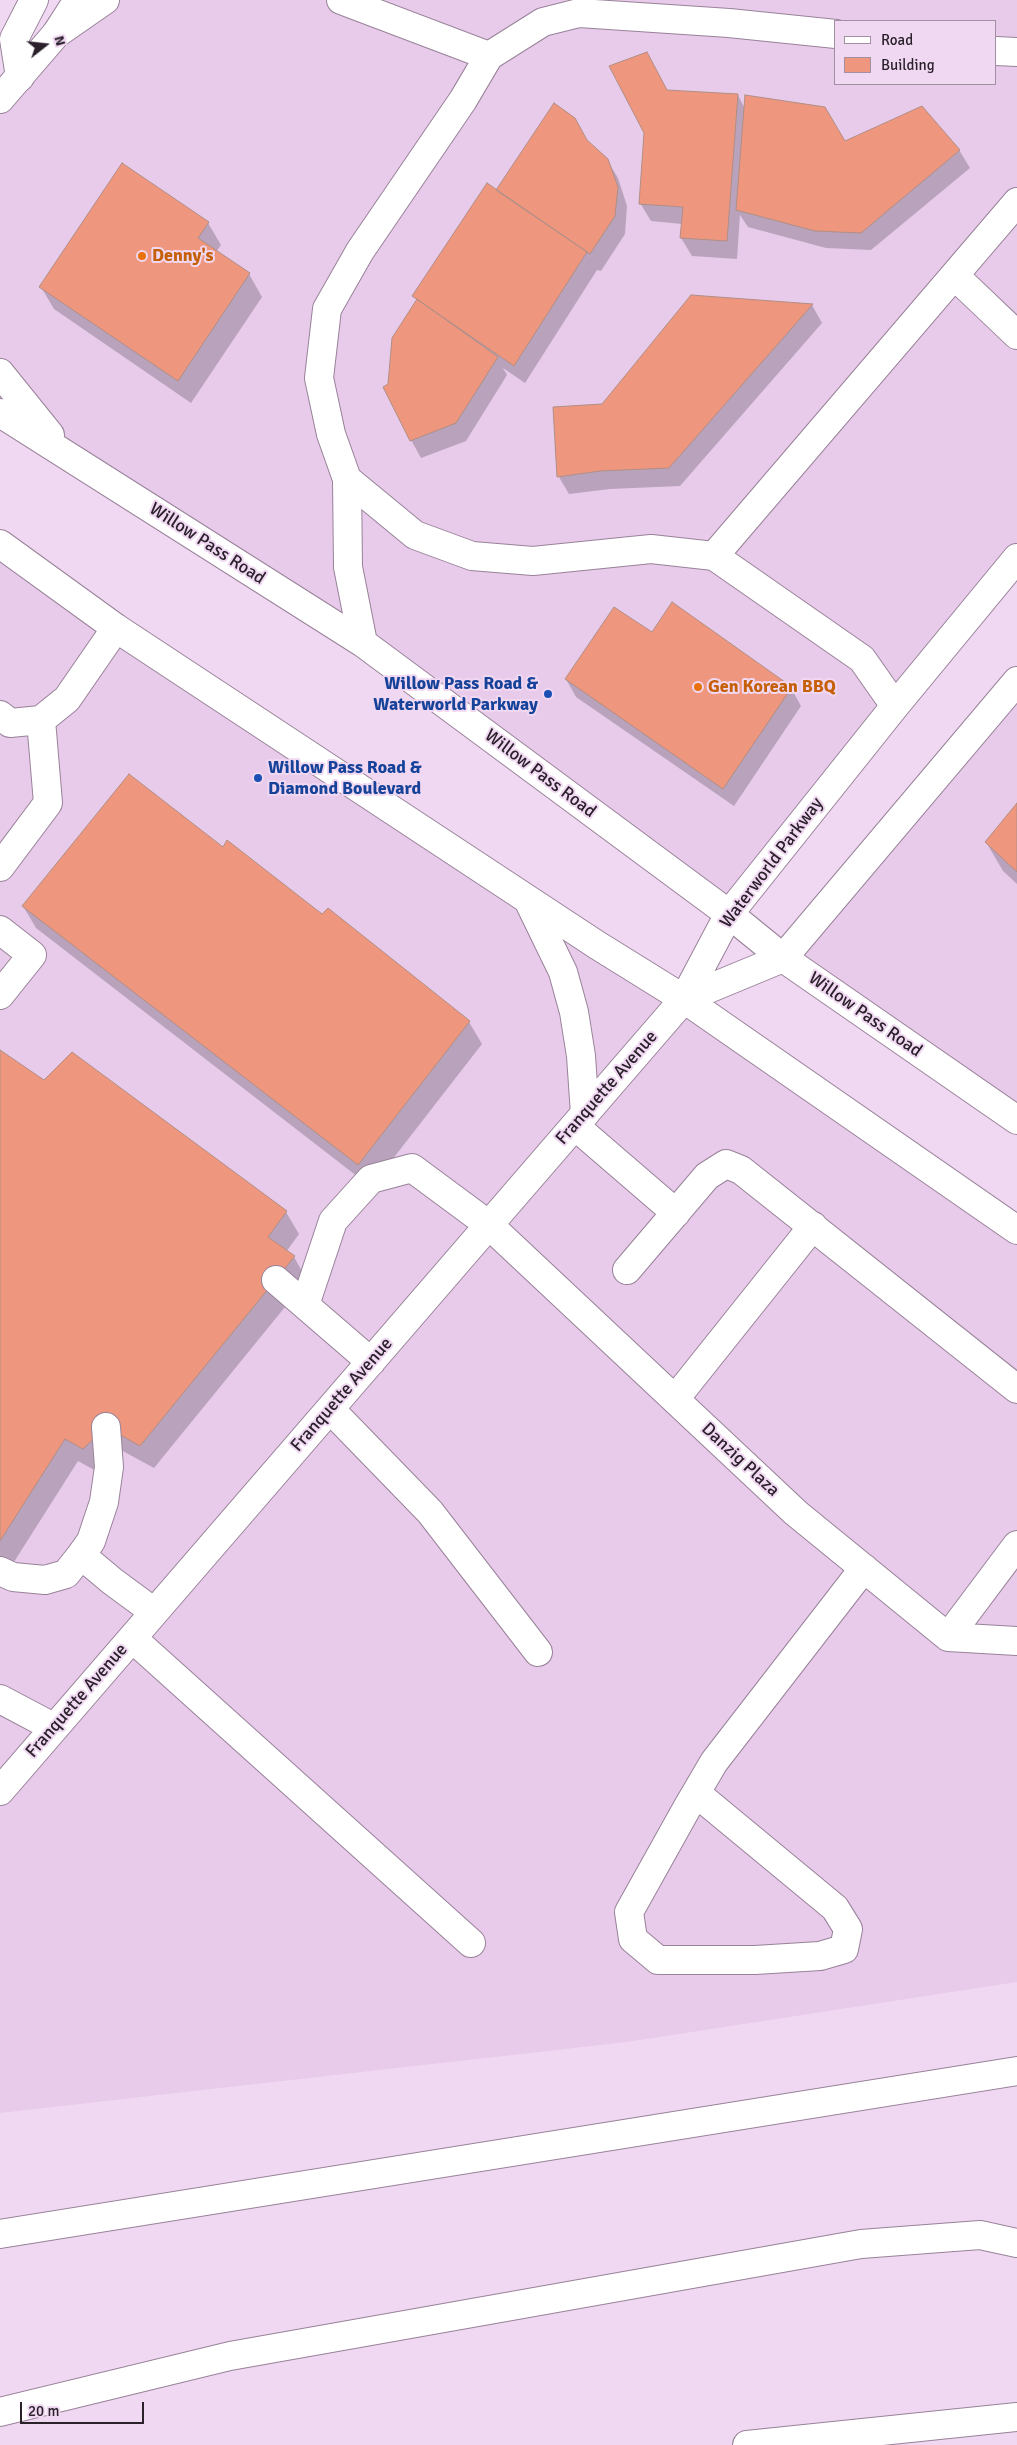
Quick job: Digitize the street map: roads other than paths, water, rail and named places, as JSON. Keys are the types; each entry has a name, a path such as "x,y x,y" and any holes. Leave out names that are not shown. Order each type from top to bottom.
{"main road":[{"path":"20,77 14,39 34,0"},
{"path":"0,99 56,34 78,0"},
{"path":"56,34 105,0"},
{"path":"341,0 488,56"},
{"path":"362,643 348,567 347,479 331,434 318,378 327,309 360,251 463,100 488,56 543,22 579,13 729,23 834,34"},
{"path":"997,52 1017,52"},
{"path":"714,556 1017,202"},
{"path":"955,276 1017,334"},
{"path":"0,373 63,452"},
{"name":"Willow Pass Road","path":"0,413 362,643 729,914 784,958 1017,1120"},
{"path":"347,479 415,535 472,556 533,561 651,549 714,556 862,659 895,706"},
{"path":"0,544 116,628 527,899 684,999 1017,1230"},
{"name":"Waterworld Parkway","path":"684,999 729,914 895,706 1017,558"},
{"path":"0,715 10,723 41,720 67,699 116,628"},
{"path":"684,999 784,958 1017,681"},
{"path":"0,867 48,803 41,720"},
{"path":"527,899 563,972 574,1012 581,1056 580,1120 676,1213"},
{"path":"0,930 32,955 0,995"},
{"name":"Franquette Avenue","path":"0,1791 684,999"},
{"path":"627,1270 707,1176 726,1164 741,1170 1017,1389"},
{"name":"Danzig Plaza","path":"305,1305 333,1221 371,1180 412,1168 490,1225 796,1513 948,1637"},
{"path":"675,1399 813,1226"},
{"path":"276,1280 371,1362"},
{"path":"330,1409 430,1512 538,1652"},
{"path":"0,1571 13,1577 44,1580 66,1574 91,1541 104,1502 110,1467 106,1427"},
{"path":"948,1637 1017,1545"},
{"path":"81,1554 112,1581 154,1612"},
{"path":"696,1793 835,1908 848,1929 844,1949 820,1956 755,1960 658,1960 633,1939 629,1912 696,1793 714,1762 864,1568"},
{"path":"948,1637 1017,1641"},
{"path":"132,1638 472,1943"},
{"path":"0,1699 54,1728"},
{"path":"0,2234 1017,2070"},
{"path":"0,2412 230,2356 861,2244 980,2235 1017,2243"},
{"path":"747,2445 1015,2417"}],"place":[{"name":"Denny's","path":"142,256"},
{"name":"Gen Korean BBQ","path":"698,687"},
{"name":"Willow Pass Road & Waterworld Parkway","path":"548,694"},
{"name":"Willow Pass Road & Diamond Boulevard","path":"258,778"}]}
